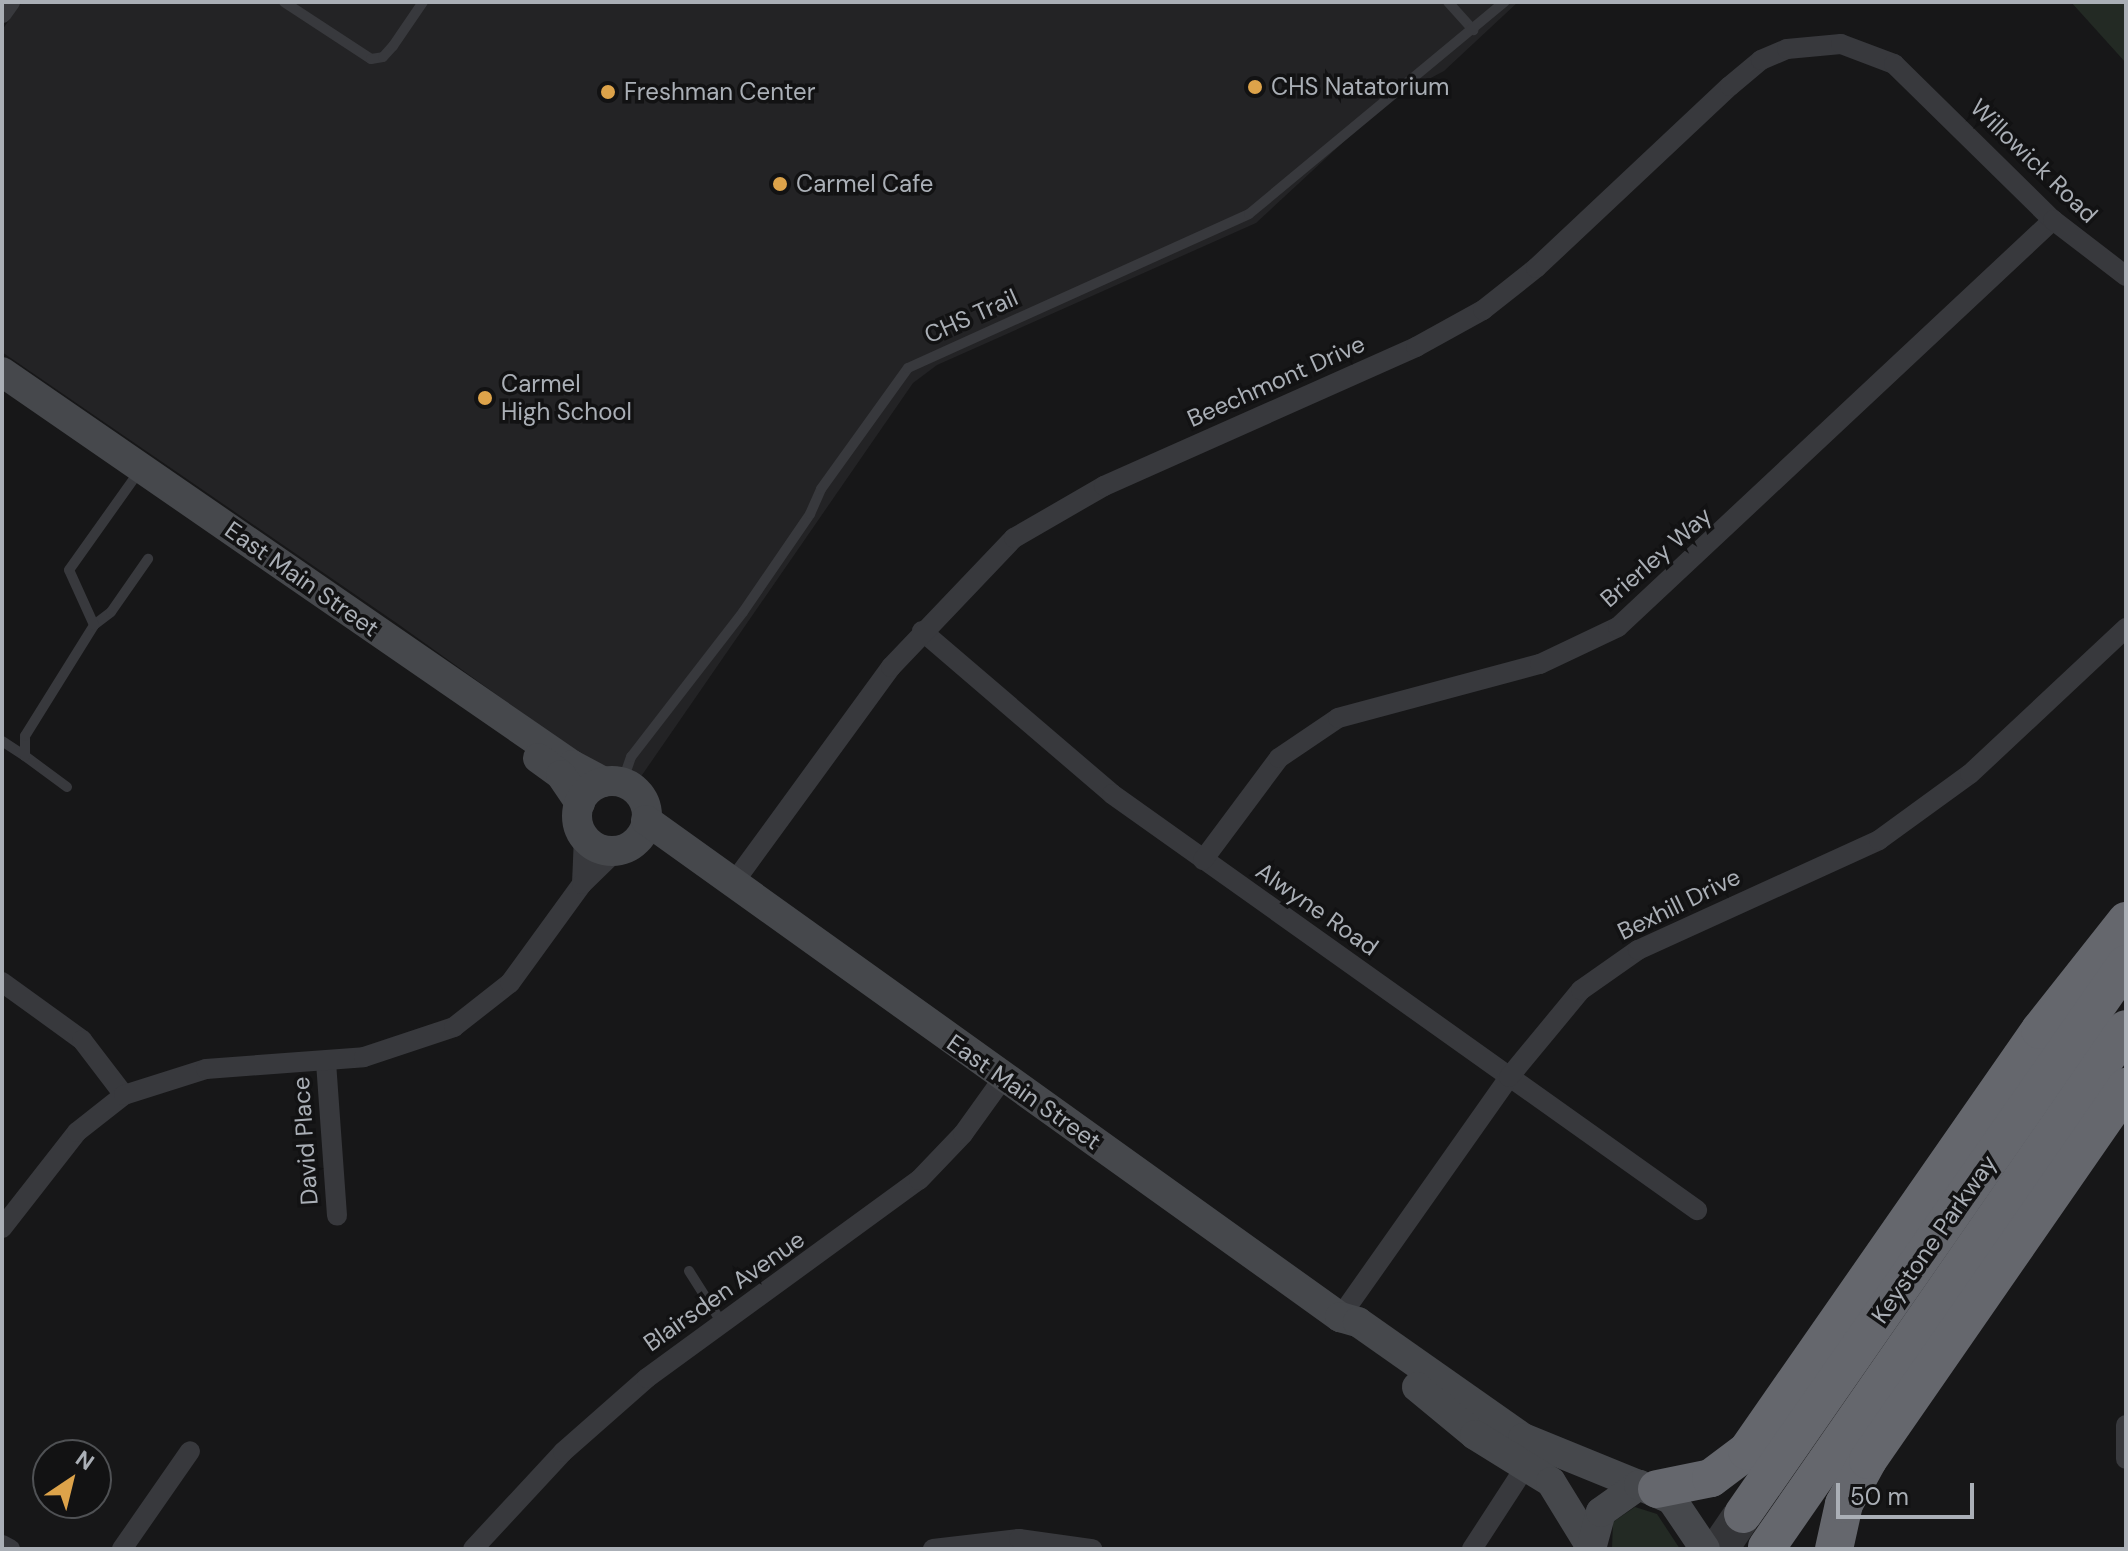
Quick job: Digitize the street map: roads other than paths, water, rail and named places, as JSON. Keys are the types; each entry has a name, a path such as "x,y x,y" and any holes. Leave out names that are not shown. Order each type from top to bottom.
{"highway":[{"path":"1648,1487 1711,1478 1747,1451 2040,1030 2126,921"},
{"name":"Keystone Parkway","path":"1743,1514 2126,964"},
{"name":"Keystone Parkway","path":"1767,1547 2126,1029"},
{"path":"1834,1549 1844,1504 1868,1460 2126,1087"}],"main road":[{"name":"East Main Street","path":"2,372 572,765 613,782"},
{"name":"East Main Street","path":"2,390 561,775 580,803"},
{"path":"613,782 643,800 646,820 642,833 622,848 603,850 584,837 579,826 580,803 613,782"},
{"name":"East Main Street","path":"646,820 732,885 1340,1317 1358,1322 1523,1438 1648,1487"},
{"name":"East Main Street","path":"622,848 707,867"},
{"name":"East Main Street","path":"1340,1317 1347,1334 1475,1435 1526,1466 1562,1495 1591,1548"},
{"path":"1591,1548 1601,1512 1648,1487 1672,1500 1705,1549"}],"street":[{"path":"2,13 10,2"},
{"name":"Beechmont Drive","path":"732,885 851,719 922,631 978,570 1049,515 1416,347 1483,310 1536,268 1761,60 1787,49 1841,44 1871,52 1911,76"},
{"name":"Willowick Road","path":"1911,76 2053,220 2126,276"},
{"name":"Brierley Way","path":"1203,860 1279,758 1338,718 1540,664 1618,627 2053,220"},
{"name":"Bexhill Drive","path":"1340,1317 1553,1019 1611,966 1879,840 1970,774 2126,628"},
{"name":"Alwyne Road","path":"922,631 1062,755 1203,860 1697,1210"},
{"path":"582,884 584,837"},
{"path":"2,1228 77,1132 124,1095 206,1069 326,1062 409,1046 454,1027 510,983 582,884 622,848"},
{"path":"2,982 82,1040 124,1095"},
{"name":"David Place","path":"326,1062 337,1216"},
{"name":"Blairsden Avenue","path":"473,1549 563,1452 647,1378 919,1180 963,1134 1004,1077"},
{"path":"2126,1425 2126,1459"},
{"path":"122,1549 190,1451"},
{"path":"1472,1549 1526,1466"},
{"path":"933,1549 1019,1539 1092,1549"},
{"path":"2,1545 10,1549"}],"lane":[{"path":"284,2 371,59 383,57 423,2"},
{"path":"1448,2 1473,30"},
{"name":"CHS Trail","path":"613,782 743,612 810,514 821,489 908,368 1249,214 1504,2"},
{"path":"94,625 69,570 133,480"},
{"path":"25,756 25,736 94,625 111,612 148,559"},
{"path":"2,741 67,787"},
{"path":"689,1271 722,1323"}],"tunnel":[{"path":"1719,1549 1743,1514"}],"place":[{"name":"CHS Natatorium","path":"1255,87"},
{"name":"Freshman Center","path":"608,92"},
{"name":"Carmel Cafe","path":"780,184"},
{"name":"Carmel High School","path":"485,398"}]}
